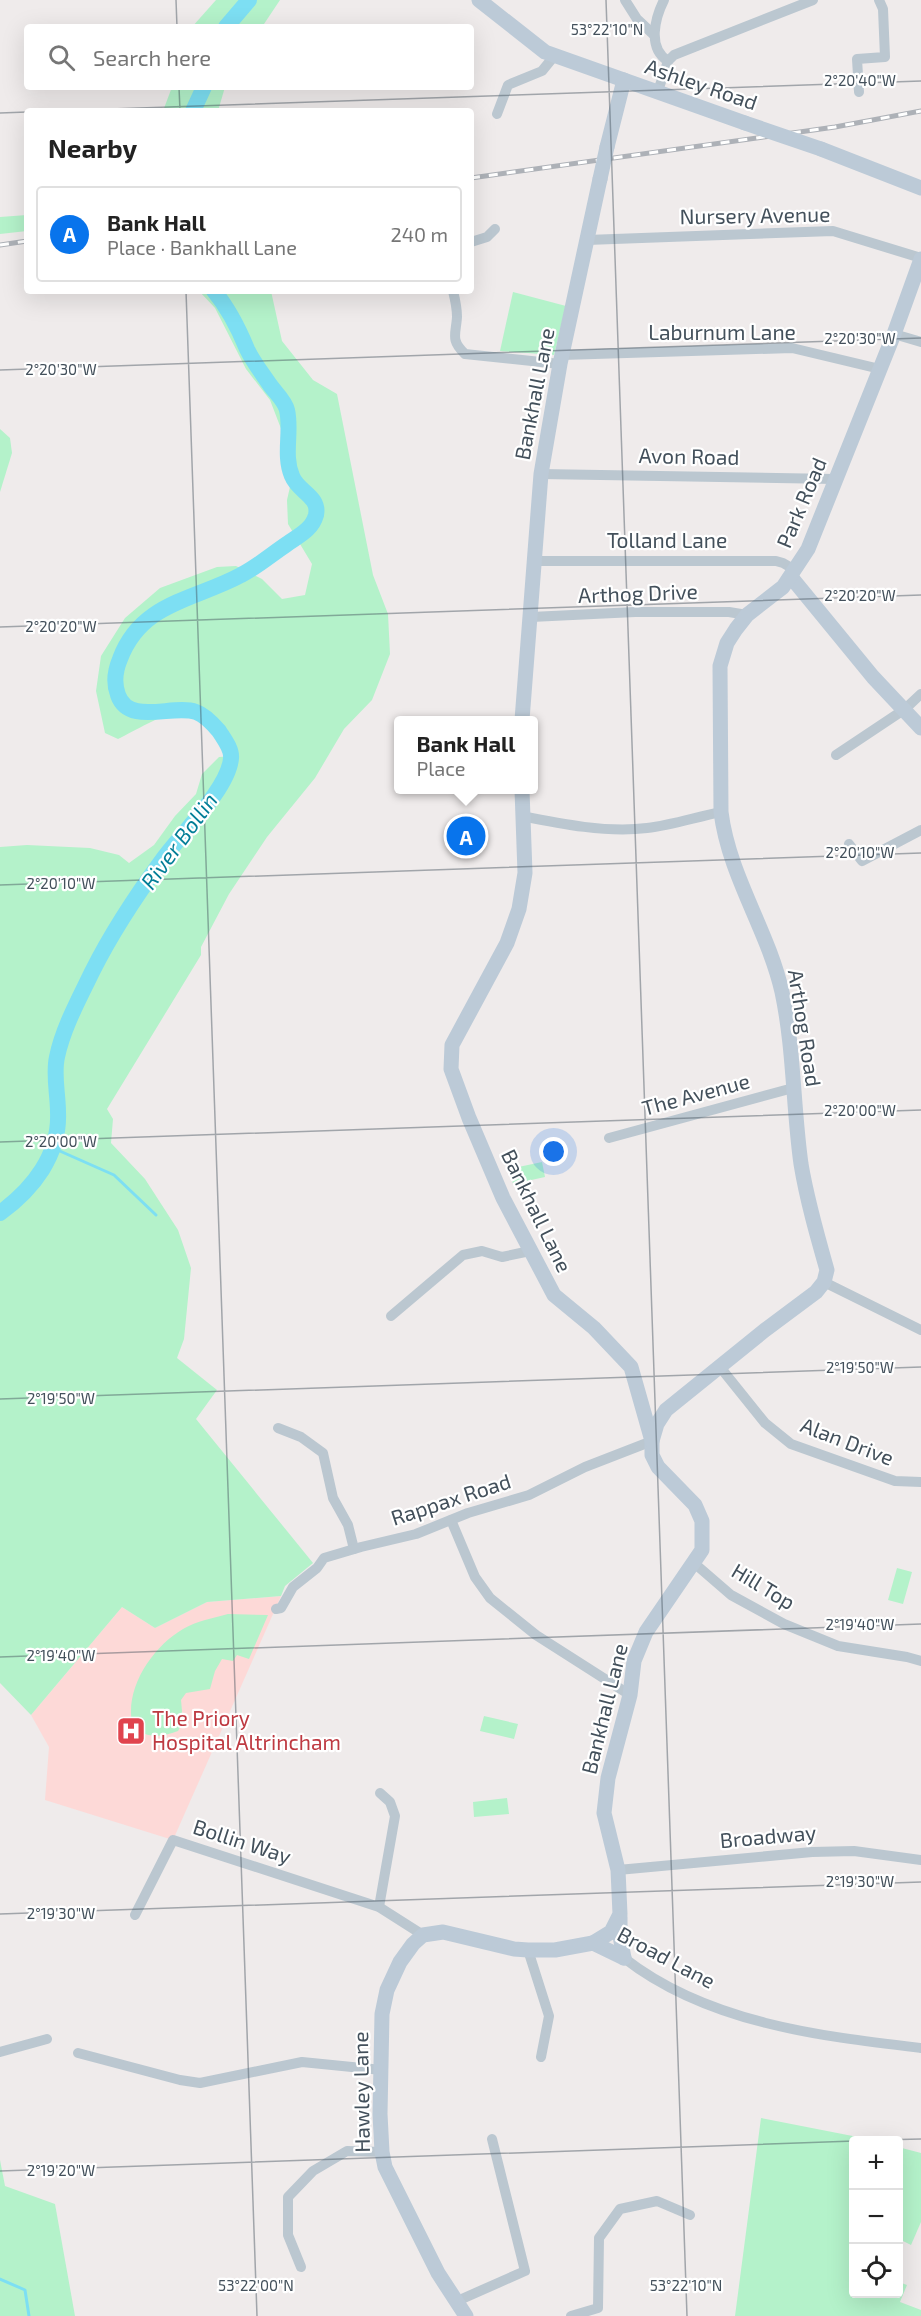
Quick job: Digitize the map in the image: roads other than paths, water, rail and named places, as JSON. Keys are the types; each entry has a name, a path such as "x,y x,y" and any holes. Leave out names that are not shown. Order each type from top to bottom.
{"street":[{"name":"Ashley Road","path":"479,0 545,51 821,149 921,188"},
{"path":"625,0 637,19 654,34"},
{"path":"664,0 659,9 654,34 657,47 668,61"},
{"path":"658,91 668,61 685,49 813,0"},
{"path":"859,92 857,58 885,57 883,9 879,0"},
{"path":"501,109 508,85 542,71 555,55"},
{"name":"Bankhall Lane","path":"522,716 541,474 561,360 607,147 624,80"},
{"path":"474,242 487,237 495,229"},
{"name":"Nursery Avenue","path":"587,240 833,231 921,258"},
{"name":"Park Road","path":"921,258 894,334 816,532 793,574 873,677 921,728"},
{"name":"Laburnum Lane","path":"454,294 457,315 454,336 458,347 465,354 561,360 792,348 880,369"},
{"path":"894,334 921,342"},
{"name":"Avon Road","path":"541,474 835,479"},
{"name":"Tolland Lane","path":"536,561 717,559 776,561 793,574"},
{"name":"Arthog Road","path":"793,574 772,597 747,615 727,643 720,666 720,812 723,833 735,873 778,977 786,1019 801,1165 827,1270 824,1282"},
{"name":"Arthog Drive","path":"531,618 635,612 729,612 747,615"},
{"path":"836,755 905,709 921,693"},
{"name":"Bankhall Lane","path":"522,794 525,873 519,909 507,943 452,1045 451,1069 494,1176 554,1295 594,1328 631,1367 652,1441 652,1455 658,1467 694,1505 702,1521 702,1550 669,1595 646,1632 634,1661 630,1695 608,1778 604,1813 618,1870 620,1936 624,1958"},
{"path":"522,816 559,824 646,828 720,812"},
{"path":"849,844 862,861 921,830"},
{"name":"The Avenue","path":"609,1138 793,1088"},
{"path":"391,1316 463,1255 482,1251 502,1257 530,1251"},
{"path":"652,1441 657,1424 666,1410 816,1292 824,1282 921,1330"},
{"name":"Alan Drive","path":"720,1367 765,1423 790,1444 895,1481 921,1482"},
{"path":"279,1428 301,1437 323,1453 333,1498 348,1525 354,1549"},
{"name":"Rappax Road","path":"276,1609 281,1608 293,1587 317,1568 324,1558 416,1534 451,1520 529,1496 585,1467 652,1441"},
{"path":"451,1520 475,1577 490,1598 536,1635 630,1695"},
{"name":"Hill Top","path":"694,1563 731,1595 784,1624 838,1646 921,1661"},
{"path":"380,1793 393,1807 394,1825 380,1907"},
{"name":"Bollin Way","path":"135,1915 172,1840 380,1907 423,1935"},
{"name":"Broadway","path":"618,1870 812,1852 854,1851 921,1860"},
{"path":"593,1943 611,1932 620,1914"},
{"name":"Broad Lane","path":"423,1935 443,1932 514,1949 528,1950 555,1950 593,1943 624,1958 663,1984 734,2014 842,2038 921,2048"},
{"name":"Hawley Lane","path":"423,1935 400,1962 387,1990 381,2014 382,2152 390,2181 438,2273 466,2316"},
{"path":"528,1950 549,2016 541,2057"},
{"path":"0,2052 47,2039"},
{"path":"78,2053 180,2080 200,2083 302,2062 382,2070"},
{"path":"455,2302 525,2271 492,2139"},
{"path":"301,2267 288,2235 288,2197 313,2170 347,2151 382,2152"},
{"path":"571,2316 598,2308 599,2238 620,2209 657,2201 690,2215"}],"waterway":[{"name":"River Bollin","path":"229,24 249,0"},
{"name":"River Bollin","path":"194,108 203,90"},
{"name":"River Bollin","path":"0,1213 33,1182 49,1157 57,1128 55,1070 57,1057 67,1024 99,958 163,859 213,797 222,783 231,758 229,748 219,731 199,713 186,710 141,712 132,710 124,704 116,690 115,681 120,659 129,640 141,625 155,614 253,568 304,532 316,515 315,503 295,481 289,468 289,426 286,407 255,363 233,318 216,294"},
{"path":"53,1148 114,1175 156,1215"},
{"path":"0,2279 25,2290 29,2316"}],"railway":[{"path":"474,178 835,127 921,111"},
{"path":"0,245 24,241"}],"place":[{"name":"Bank Hall","path":"466,836"},
{"name":"The Priory Hospital Altrincham","path":"131,1731"}]}
